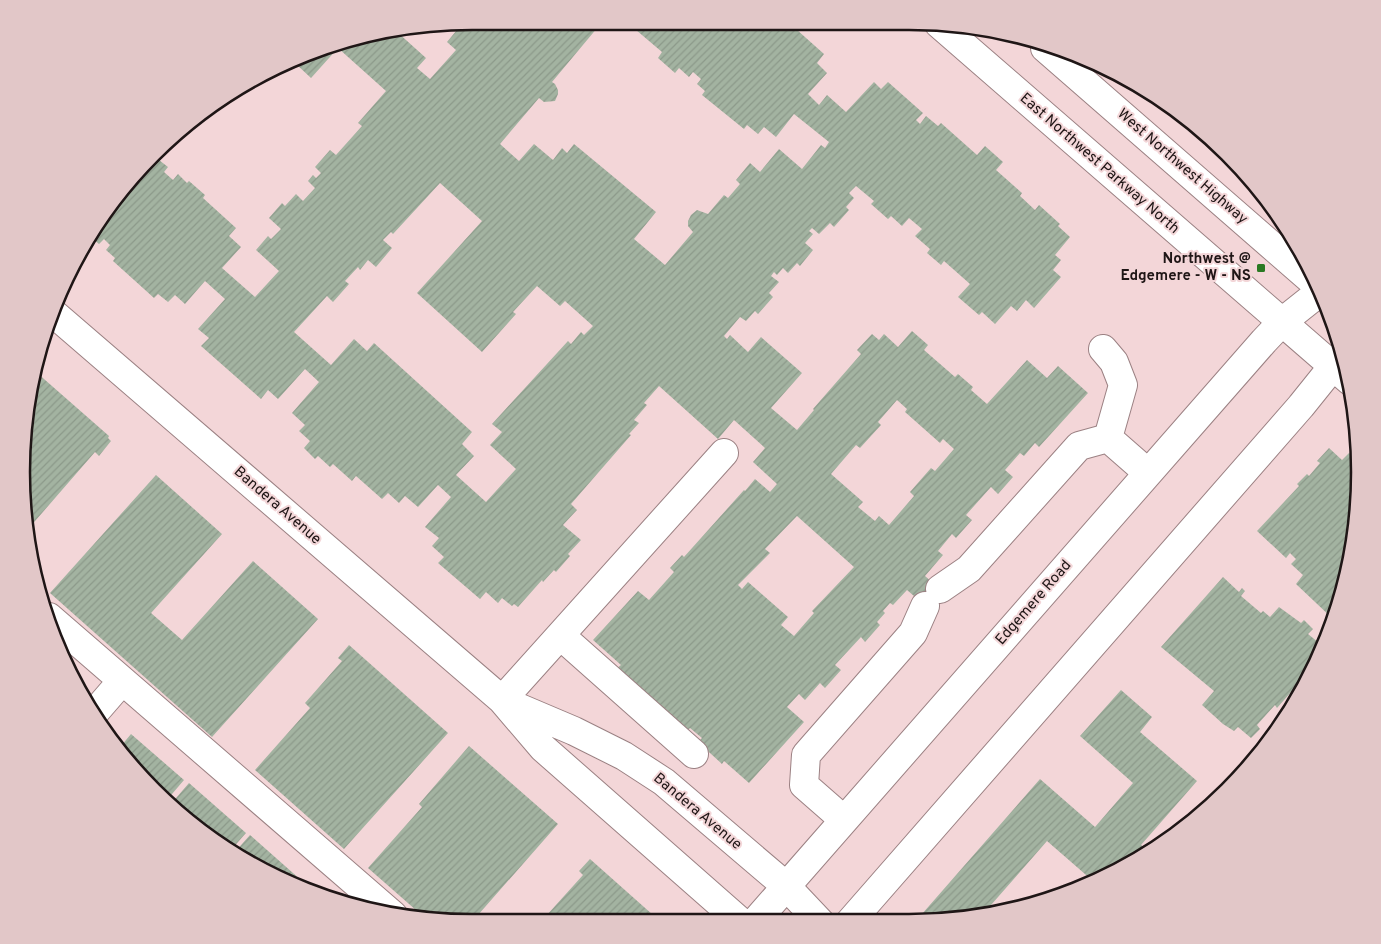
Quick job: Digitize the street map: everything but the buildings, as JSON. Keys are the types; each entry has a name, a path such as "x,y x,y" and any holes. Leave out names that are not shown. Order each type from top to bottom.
{"street":[{"name":"East Northwest Parkway North","path":"948,32 1282,322 1338,365"},
{"name":"West Northwest Highway","path":"1051,53 1303,273"},
{"name":"Edgemere Road","path":"762,914 1282,322 1314,297"},
{"name":"Bandera Avenue","path":"58,317 502,700 543,748 732,914"},
{"path":"1103,349 1114,362 1123,385 1108,438"},
{"path":"857,914 1339,371"},
{"path":"1108,438 1148,473"},
{"path":"844,820 804,785 806,755 913,632 932,598 969,569 1079,446 1108,438"},
{"path":"502,700 724,453"},
{"path":"56,623 381,905"},
{"path":"561,636 694,754"},
{"path":"98,708 122,680"},
{"name":"Bandera Avenue","path":"502,700 574,731 624,756 656,777 786,886 812,914"}],"place":[{"name":"Northwest @ Edgemere - W - NS","path":"1261,268"}]}
